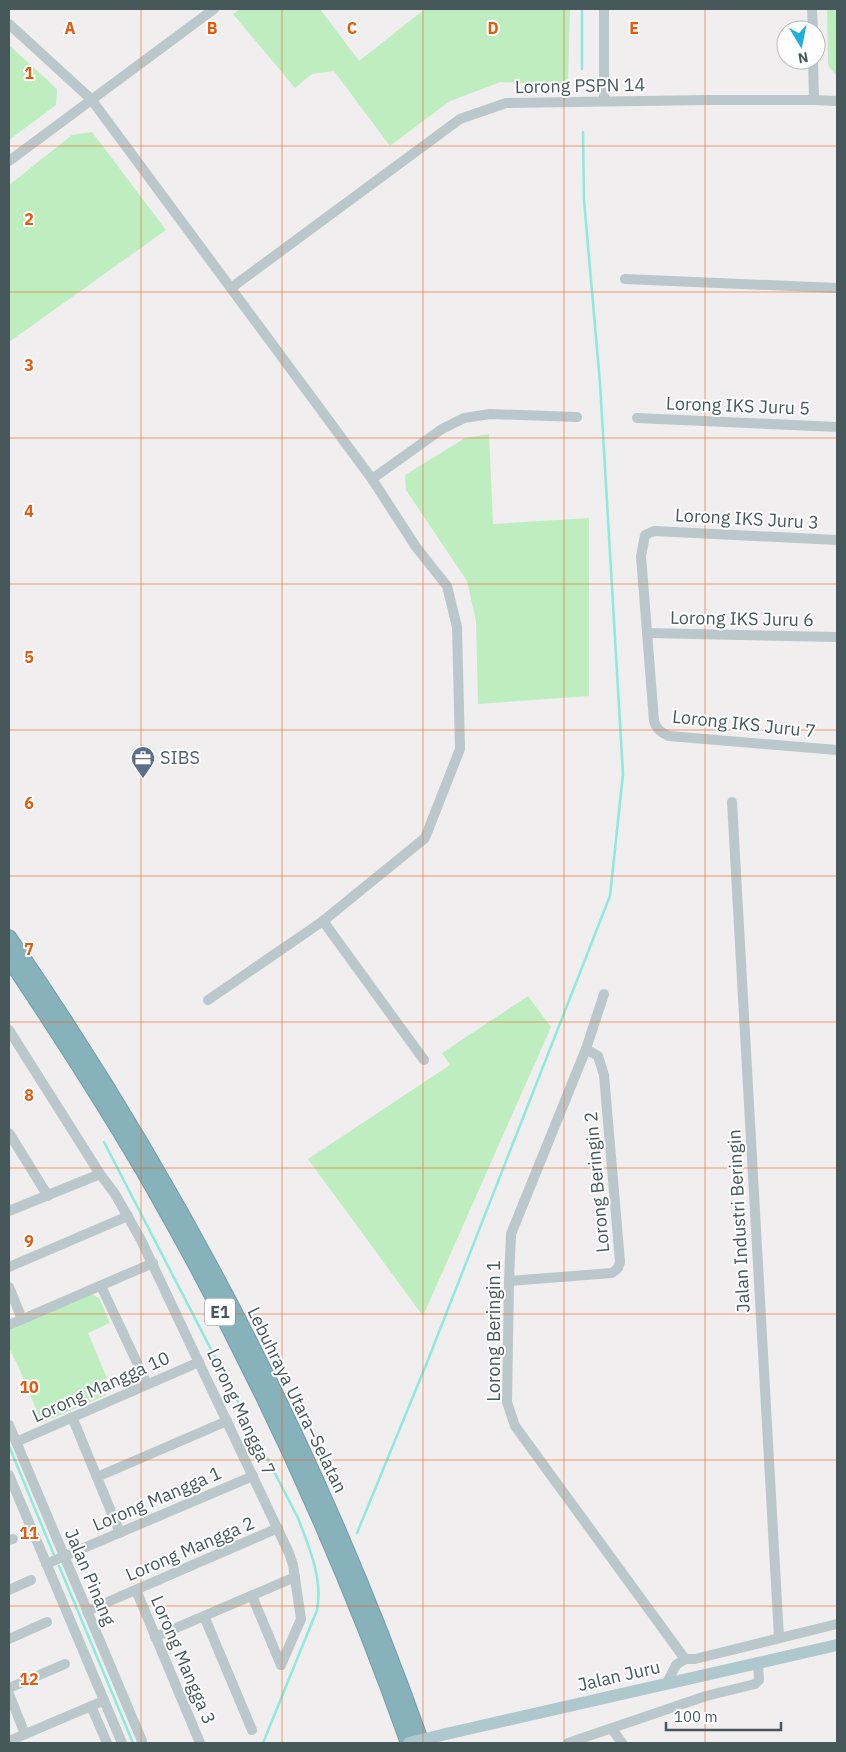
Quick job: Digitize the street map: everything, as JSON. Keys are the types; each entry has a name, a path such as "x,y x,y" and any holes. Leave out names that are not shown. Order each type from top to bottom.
{"highway":[{"name":"Lebuhraya Utara–Selatan","path":"9,937 117,1103 191,1232 232,1309 278,1400 341,1539 367,1600 422,1743"},
{"name":"Lebuhraya Utara–Selatan","path":"9,958 129,1147 236,1342 327,1535 408,1743"}],"main road":[{"name":"Jalan Juru","path":"408,1743 837,1645"}],"street":[{"path":"9,161 214,9"},
{"path":"604,9 604,101"},
{"path":"9,24 91,99 372,479 416,547 447,586 457,627 460,749 425,838 323,920 208,1000"},
{"path":"813,70 814,100"},
{"name":"Lorong PSPN 14","path":"231,288 460,119 506,103 837,101"},
{"path":"625,279 837,288"},
{"path":"372,479 442,429 464,418 490,414 577,417"},
{"name":"Lorong IKS Juru 5","path":"637,418 837,426"},
{"name":"Lorong IKS Juru 3","path":"647,633 641,556 645,535 654,531 837,540"},
{"name":"Lorong IKS Juru 6","path":"647,633 837,637"},
{"name":"Lorong IKS Juru 7","path":"647,633 655,726 669,736 837,750"},
{"name":"Jalan Industri Beringin","path":"732,802 779,1638"},
{"path":"323,920 424,1060"},
{"name":"Lorong Beringin 1","path":"604,994 586,1049 511,1234 507,1402 515,1426 685,1658"},
{"name":"Lorong Mangga 7","path":"9,1030 128,1216 153,1263 290,1553 301,1619 281,1665 252,1596"},
{"name":"Lorong Beringin 2","path":"509,1281 612,1274 618,1268 620,1262 604,1075 598,1056 586,1049"},
{"path":"9,1133 48,1196"},
{"path":"9,1212 100,1174"},
{"path":"9,1267 128,1216"},
{"path":"9,1325 153,1263"},
{"path":"100,1286 147,1384"},
{"path":"9,1287 22,1320"},
{"name":"Lorong Mangga 10","path":"16,1442 199,1362"},
{"path":"72,1417 120,1533"},
{"path":"97,1477 227,1421"},
{"name":"Jalan Pinang","path":"9,1425 142,1741"},
{"name":"Jalan Pinang","path":"9,1475 122,1743"},
{"name":"Lorong Mangga 1","path":"46,1564 253,1476"},
{"name":"Lorong Mangga 2","path":"87,1611 278,1528"},
{"path":"156,1637 295,1577"},
{"path":"9,1590 31,1580"},
{"name":"Lorong Mangga 3","path":"136,1590 200,1743"},
{"path":"204,1616 252,1730"},
{"path":"9,1639 47,1622"},
{"name":"Jalan Juru","path":"685,1658 695,1659 837,1624"},
{"path":"667,1683 676,1665 685,1658"},
{"path":"568,1743 706,1696 755,1684 759,1680 758,1662"},
{"path":"9,1688 65,1664"},
{"path":"9,1694 25,1734"},
{"path":"9,1741 103,1700"},
{"path":"91,1706 107,1743"},
{"path":"612,1729 622,1743"}],"green space":[{"path":"240,9 320,9 359,61 425,9 570,9 568,85 501,82 450,101 390,146 334,71 312,74 295,88 233,14"},
{"path":"827,9 837,9 837,77 828,65"},
{"path":"9,45 57,89 56,105 9,140"},
{"path":"92,132 166,230 9,342 9,185 72,135"},
{"path":"489,434 493,524 589,518 589,696 478,704 476,621 467,581 406,490 405,475 465,438"},
{"path":"528,996 551,1027 423,1316 308,1159 450,1065 442,1053"},
{"path":"91,1294 99,1298 110,1323 88,1333 107,1378 100,1381 106,1395 42,1423 9,1348 9,1330"}],"waterway":[{"path":"582,9 582,69"},
{"path":"357,1533 428,1360 610,896 623,774 600,383 584,200 583,132"},
{"path":"104,1142 298,1518 317,1574 317,1610 263,1743"},
{"path":"9,1446 54,1555"},
{"path":"59,1566 133,1743"}],"place":[{"name":"SIBS","path":"143,779"}]}
